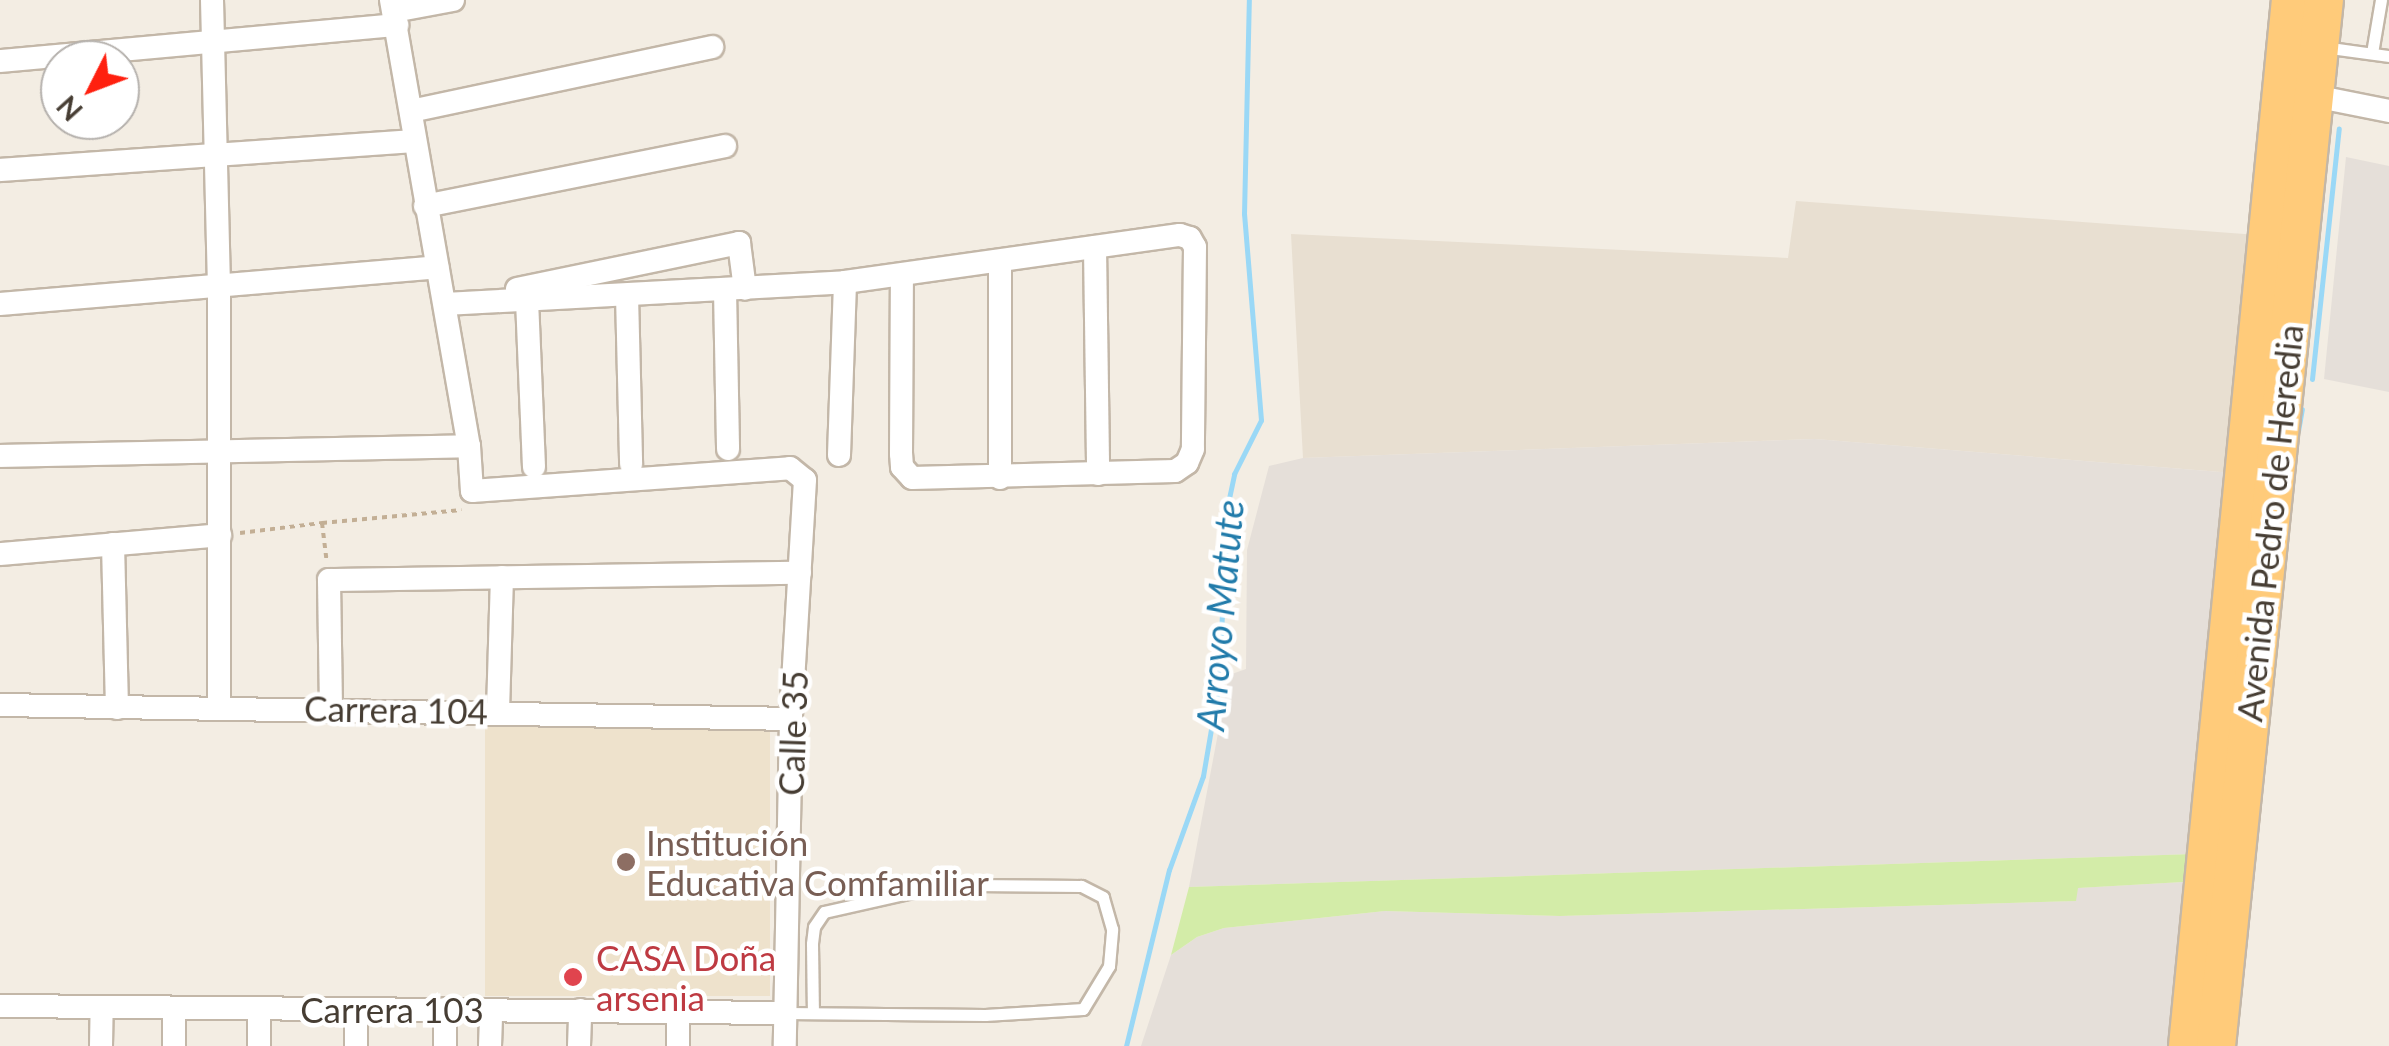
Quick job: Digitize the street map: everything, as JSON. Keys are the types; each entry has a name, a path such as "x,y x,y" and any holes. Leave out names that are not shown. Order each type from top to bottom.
{"highway":[{"name":"Avenida Pedro de Heredia","path":"2216,1046 2297,93 2291,0"},
{"name":"Avenida Pedro de Heredia","path":"2188,1046 2297,93 2319,47 2324,0"}],"street":[{"path":"212,0 219,287 219,706"},
{"path":"0,61 214,42 454,0"},
{"path":"394,12 469,446 472,492"},
{"path":"411,110 712,47"},
{"path":"2297,93 2389,111"},
{"path":"0,170 414,141"},
{"path":"426,206 725,146"},
{"path":"445,304 846,282 1180,235 1190,238 1196,246 1193,449 1187,463 1175,471 912,478 902,467 902,276"},
{"path":"445,304 739,244 728,449"},
{"path":"1096,247 1098,474"},
{"path":"1000,263 1000,478"},
{"path":"0,304 436,267"},
{"path":"840,455 846,282"},
{"path":"626,295 630,464"},
{"path":"526,300 534,467"},
{"path":"0,456 469,446"},
{"name":"Calle 35","path":"472,492 790,468 805,480 791,719 785,1046"},
{"path":"0,554 220,535"},
{"path":"113,544 117,708"},
{"path":"332,708 329,580 800,573"},
{"path":"498,711 502,578"},
{"name":"Carrera 104","path":"0,705 791,719"},
{"name":"Carrera 103","path":"0,1006 783,1012"},
{"path":"101,1046 102,1007"},
{"path":"174,1008 174,1046"},
{"path":"258,1008 259,1046"},
{"path":"356,1009 356,1046"},
{"path":"444,1009 445,1046"},
{"path":"490,1046 491,1010"},
{"path":"579,1046 580,1010"},
{"path":"678,1011 678,1046"}],"lane":[{"path":"2372,54 2381,0"},
{"path":"2319,47 2389,56"},
{"path":"783,1012 985,1015 1083,1009 1109,966 1112,929 1103,897 1081,886 973,886 922,890 824,912 814,927 812,944 813,1012"}],"path":[{"path":"220,535 474,508 472,492"},
{"path":"322,523 329,580"}],"shaded area":[{"path":"2346,157 2389,166 2389,392 2324,379"},
{"path":"1796,201 2258,235 2233,473 1815,439 1303,458 1291,234 1788,258"},
{"path":"1815,439 2233,473 2194,854 1189,887 1229,675 1246,669 1247,550 1269,466 1303,458"},
{"name":"Institución Educativa Comfamiliar","path":"485,727 770,727 770,996 485,996"},
{"path":"2183,882 2167,1046 1141,1046 1171,955 1197,937 1224,928 1385,911 1560,916 2075,901 2077,888"}],"green space":[{"path":"2194,854 2192,871 2183,882 2078,888 2076,901 1560,916 1385,911 1224,928 1197,937 1171,955 1189,887"}],"waterway":[{"name":"Arroyo Matute","path":"1126,1046 1169,870 1203,776 1218,688 1228,503 1234,474 1261,420 1244,214 1249,0"},
{"path":"2312,379 2339,128"},
{"path":"2298,431 2302,409"}],"place":[{"name":"Institución Educativa Comfamiliar","path":"626,862"},
{"name":"CASA Doña arsenia","path":"573,977"}]}
